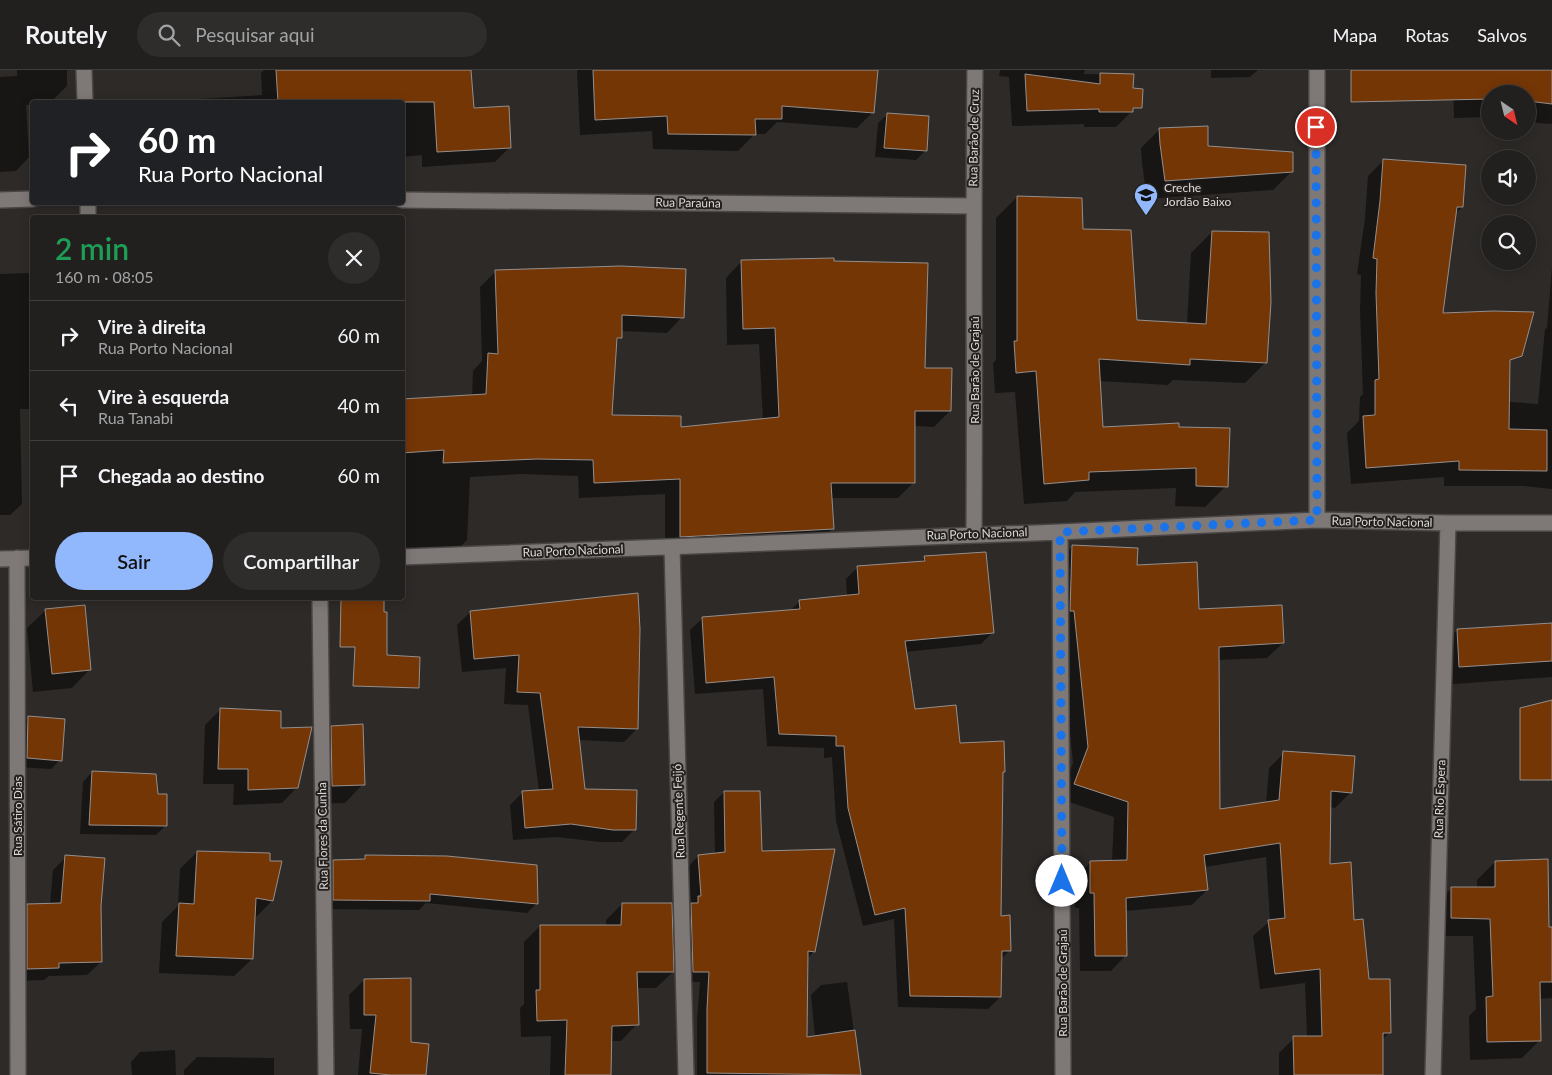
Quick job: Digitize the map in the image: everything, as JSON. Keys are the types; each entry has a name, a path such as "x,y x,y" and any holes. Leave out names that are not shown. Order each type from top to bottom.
{"street":[{"path":"84,70 85,100"},
{"name":"Rua Barão de Cruz","path":"974,206 975,70"},
{"path":"1317,70 1317,520"},
{"path":"0,200 30,199"},
{"name":"Rua Paraúna","path":"405,200 974,206"},
{"name":"Rua Barão de Grajaú","path":"974,206 974,534"},
{"name":"Rua Porto Nacional","path":"405,558 1317,520 1448,524 1552,522"},
{"name":"Rua Rio Espera","path":"1433,1075 1448,524"},
{"name":"Rua Barão de Grajaú","path":"1060,532 1063,1075"},
{"name":"Rua Regente Feijó","path":"672,547 686,1075"},
{"name":"Rua Sátiro Dias","path":"17,558 18,1075"},
{"path":"0,559 30,558"},
{"name":"Rua Flores da Cunha","path":"320,600 326,1075"}],"building":[{"path":"276,70 471,70 474,108 509,106 511,148 437,152 434,102 405,102 405,100 278,100"},
{"path":"593,70 878,70 874,113 782,106 782,119 755,119 756,135 668,134 667,116 595,120"},
{"path":"1351,70 1552,70 1552,104 1536,102 1536,85 1481,85 1481,99 1351,102"},
{"path":"1100,73 1134,74 1133,88 1143,89 1142,108 1133,108 1133,112 1099,112 1099,109 1027,111 1025,74 1100,84"},
{"path":"887,113 929,116 927,151 884,148"},
{"path":"1208,126 1208,146 1293,152 1293,172 1165,181 1159,128"},
{"path":"1383,159 1466,165 1463,207 1457,207 1443,313 1534,312 1522,356 1510,360 1509,429 1547,430 1547,471 1459,470 1459,461 1366,468 1363,416 1375,415 1375,380 1379,379 1376,293 1377,259 1373,258"},
{"path":"1017,196 1082,198 1083,229 1131,230 1137,320 1206,324 1212,231 1269,232 1271,302 1267,363 1190,359 1190,365 1099,359 1103,427 1179,423 1179,427 1230,428 1228,487 1196,486 1196,468 1089,472 1089,480 1044,484 1036,371 1016,373 1014,341 1017,341"},
{"path":"834,258 834,261 928,263 925,368 952,368 951,411 915,411 915,483 831,483 834,529 680,537 680,479 594,483 593,460 537,459 443,463 444,450 405,453 405,399 486,394 488,353 498,354 495,270 621,266 686,269 684,318 622,315 622,338 617,338 612,415 681,416 681,427 779,417 775,328 743,329 741,260"},
{"path":"1072,545 1138,548 1137,565 1197,562 1199,609 1282,605 1284,643 1219,647 1220,809 1279,800 1283,751 1355,756 1352,793 1331,791 1330,864 1351,862 1354,920 1363,919 1369,979 1390,979 1391,1033 1383,1033 1383,1075 1294,1075 1293,1036 1322,1036 1320,969 1275,974 1268,920 1285,918 1280,843 1204,855 1208,890 1126,898 1127,956 1095,956 1094,893 1090,893 1090,861 1127,860 1128,802 1074,784 1088,747 1074,611 1070,611"},
{"path":"986,552 994,633 905,641 915,709 956,705 960,743 1004,741 1005,772 1003,772 1001,916 1010,915 1011,951 1002,951 1001,997 910,996 905,908 875,915 848,808 844,746 836,746 836,736 779,734 774,677 706,683 702,617 800,609 799,600 859,594 857,566 925,561 924,556"},
{"path":"638,593 640,629 638,729 578,727 585,789 637,790 636,830 613,830 571,824 525,828 522,791 553,789 540,693 517,692 519,655 474,659 470,611"},
{"path":"341,600 384,600 384,612 387,612 387,655 420,657 419,688 353,686 355,647 340,647"},
{"path":"85,605 91,670 52,674 45,609"},
{"path":"1552,623 1552,661 1459,667 1457,629"},
{"path":"1552,700 1552,780 1520,780 1520,708"},
{"path":"220,708 281,711 281,728 312,727 298,788 248,790 248,769 218,769"},
{"path":"28,716 65,719 62,761 27,758"},
{"path":"363,724 365,785 332,786 331,726"},
{"path":"92,771 156,774 158,794 167,794 167,826 89,825"},
{"path":"724,791 760,791 762,851 835,849 815,952 808,951 807,1037 855,1030 861,1075 707,1073 709,972 693,972 691,903 698,903 698,896 701,896 698,855 725,852"},
{"path":"197,851 270,853 270,861 282,861 273,901 256,898 253,959 176,956 179,903 194,904"},
{"path":"65,855 105,858 101,906 102,962 59,963 59,968 27,969 27,904 61,903"},
{"path":"365,855 447,856 537,865 538,904 430,894 430,901 333,900 333,860 365,859"},
{"path":"1548,859 1549,927 1552,927 1552,982 1540,982 1541,1041 1487,1042 1486,997 1493,996 1490,919 1451,918 1451,887 1495,887 1495,861"},
{"path":"622,903 672,903 674,972 637,972 639,1025 612,1026 611,1075 565,1075 567,1020 537,1021 536,990 540,990 540,925 621,925"},
{"path":"411,978 411,1042 429,1044 426,1075 370,1073 376,1015 364,1015 364,979"}],"place":[{"name":"Creche Jordão Baixo","path":"1146,216"}],"route":[{"path":"1062,881 1060,532 1317,520 1316,127"}]}
